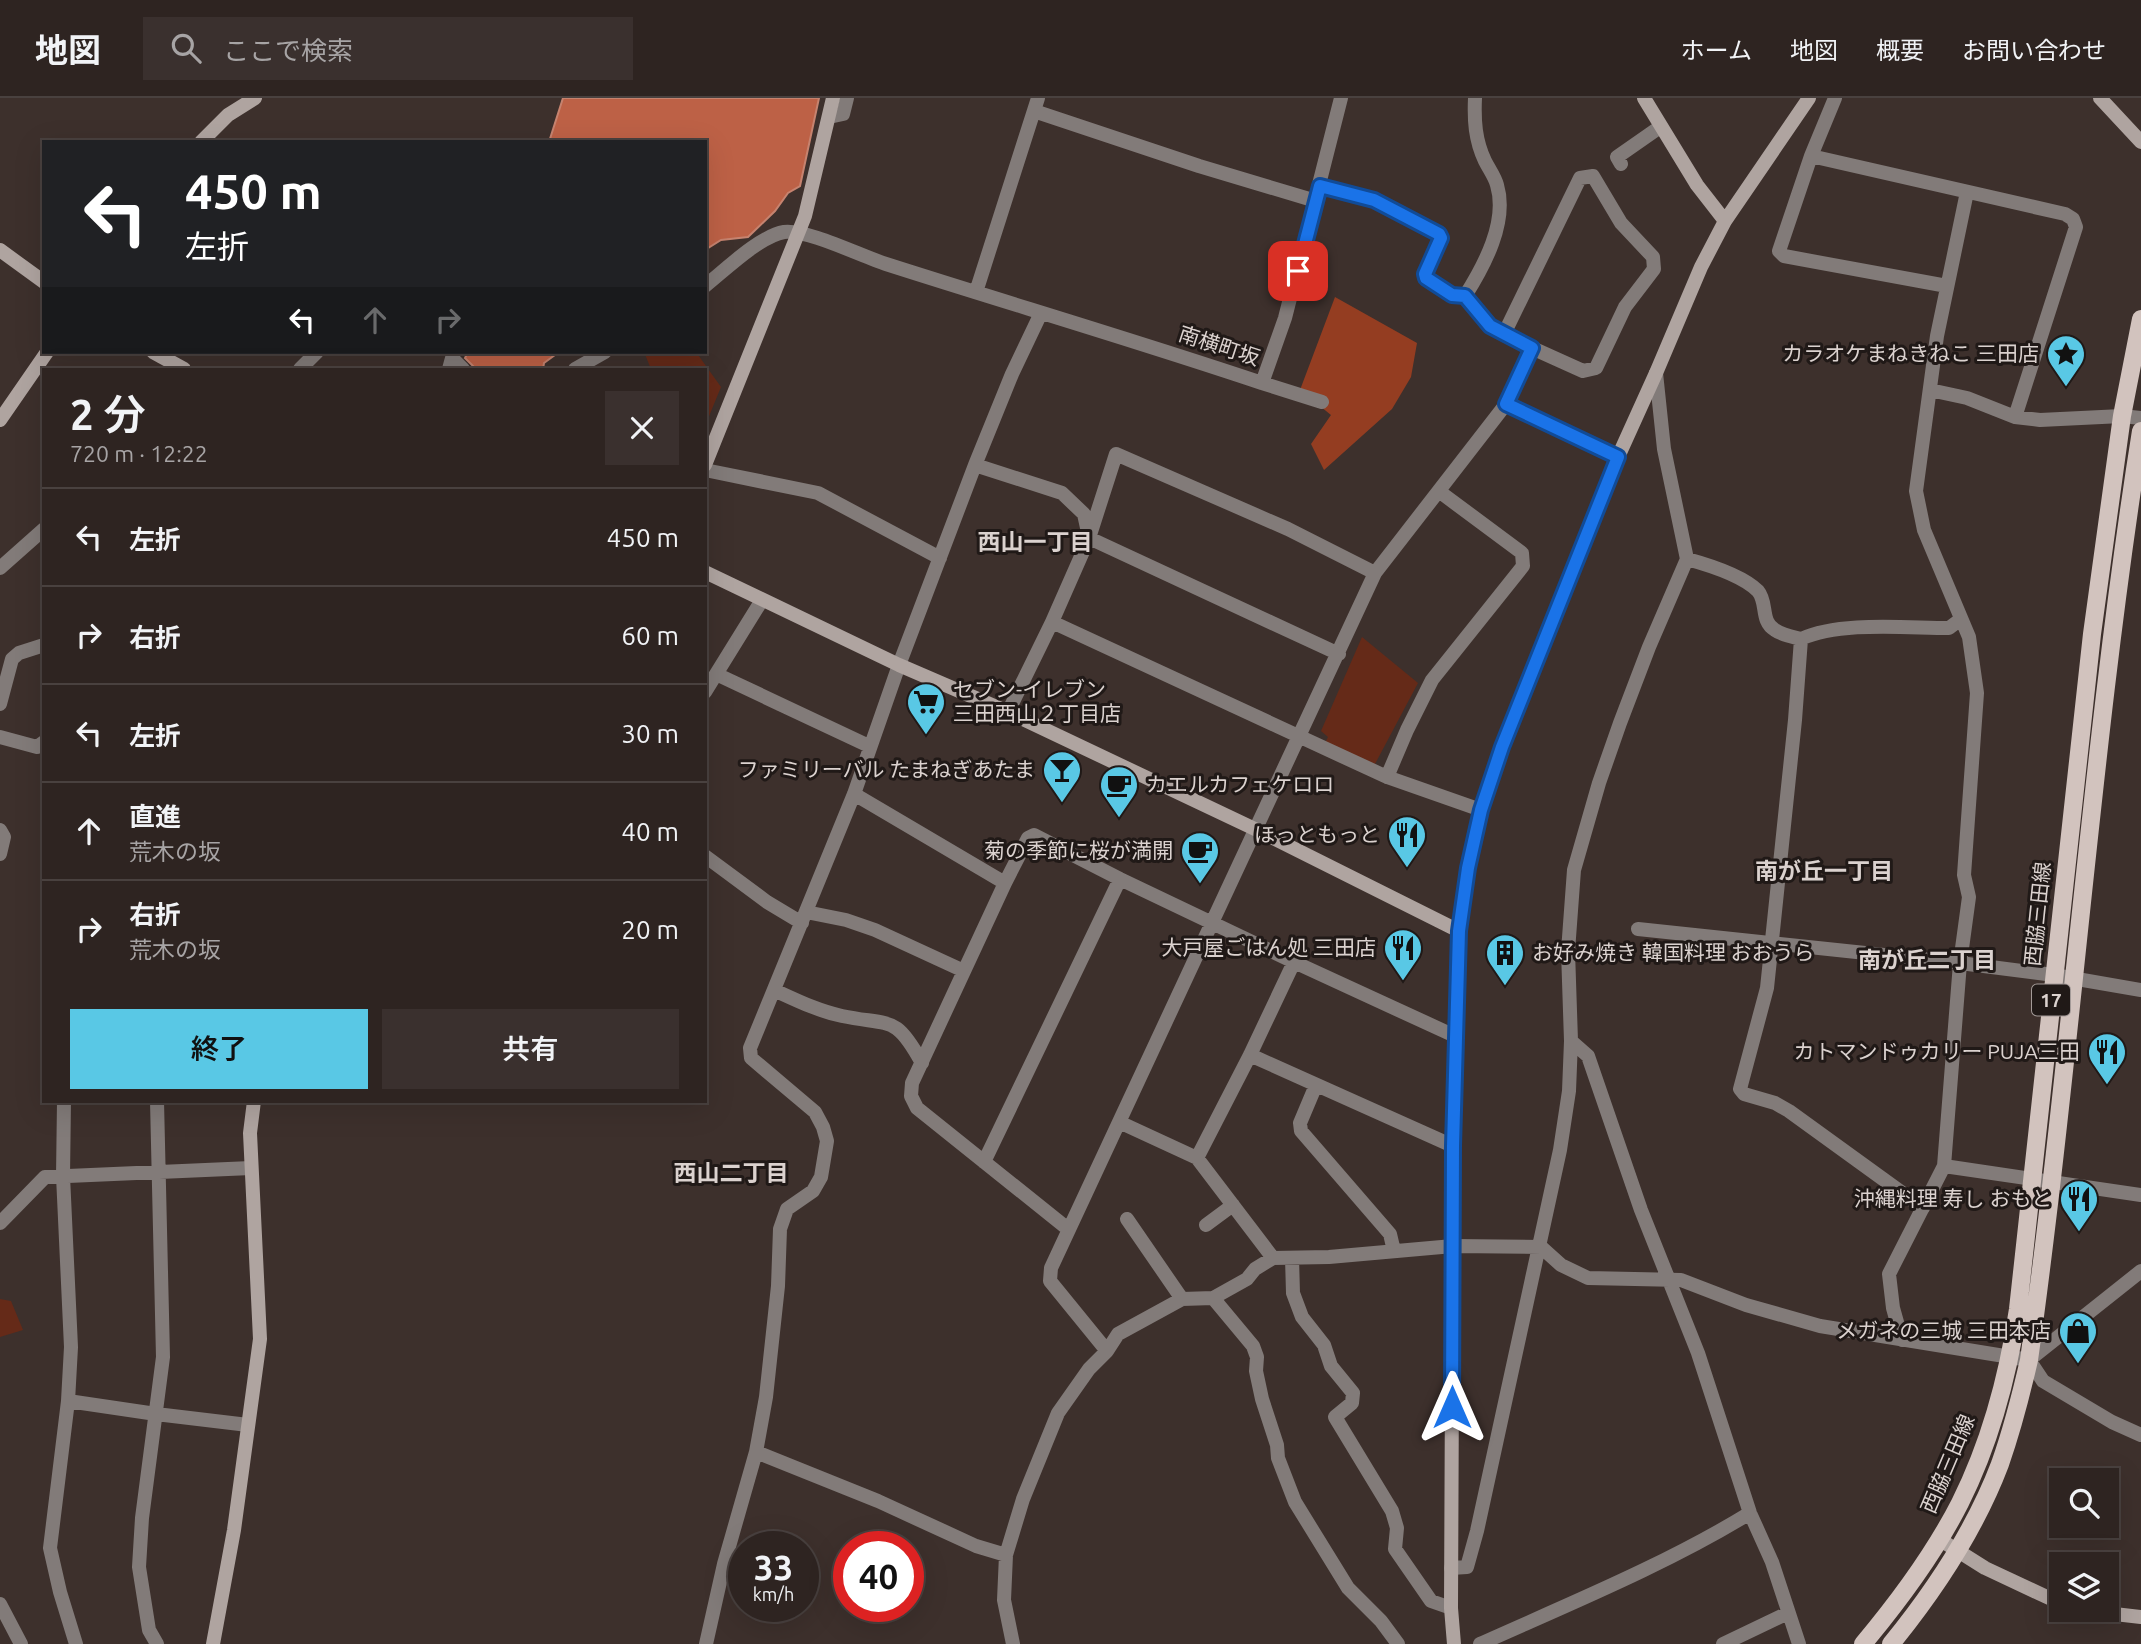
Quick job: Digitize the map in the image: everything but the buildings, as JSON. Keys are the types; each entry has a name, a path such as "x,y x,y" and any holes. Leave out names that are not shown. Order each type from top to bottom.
{"main road":[{"name":"西脇三田線","path":"1863,1644 1900,1598 1960,1504 1981,1457 2010,1358 2018,1309 2092,634 2122,416 2141,319"},
{"name":"西脇三田線","path":"1891,1644 1933,1589 1980,1509 2017,1412 2029,1360 2121,564 2141,431"}],"street":[{"path":"203,140 228,115 255,98"},
{"path":"707,462 799,233 833,98"},
{"path":"829,117 843,114 847,98"},
{"name":"南横町坂","path":"799,233 882,263 1262,383 1285,318 1317,201 1341,98"},
{"path":"1465,296 1482,269 1499,221 1497,186 1483,158 1474,125 1475,98"},
{"path":"1644,98 1697,185 1725,221"},
{"path":"1454,1644 1451,1608 1453,1146 1459,931 1470,858 1481,810 1502,747 1618,457 1700,267 1725,221 1809,98"},
{"path":"1835,98 1811,156 1779,251 1784,256 1947,286"},
{"path":"2101,98 2141,142"},
{"path":"976,292 1036,105 1199,166 1317,201"},
{"path":"1621,163 1617,157 1660,127"},
{"path":"1811,156 2065,214 2073,219 2076,227 2015,416"},
{"path":"1320,186 1374,200 1439,234 1441,238 1425,274 1426,278 1452,295 1465,296 1490,326 1504,334 1532,348 1583,371 1596,368 1625,307 1654,269 1653,257 1621,223 1593,176 1580,178 1504,334"},
{"path":"1902,1340 1893,1308 1889,1274 1944,1166 1960,963 1969,897 1964,875 1977,693 1969,637 1924,530 1916,491 1937,336 1968,192"},
{"path":"707,284 765,240 783,232 799,233"},
{"path":"0,250 42,281"},
{"path":"706,1644 724,1564 756,1452 766,1397 777,1300 780,1229 787,1209 813,1191 821,1177 827,1141 814,1112 751,1058 750,1048 854,794 899,665 975,465 1012,374 1041,313"},
{"path":"1107,1351 1050,1281 1051,1268 1375,573 1506,404 1532,348"},
{"path":"0,420 46,354"},
{"path":"157,354 182,368"},
{"path":"301,368 315,354"},
{"path":"577,368 601,354"},
{"path":"1451,1568 1467,1567 1531,1280 1541,1247 1560,1150 1569,1091 1571,1041 1568,951 1574,870 1599,783 1620,723 1687,559 1664,449 1656,373"},
{"path":"1262,383 1322,402"},
{"path":"1930,390 1967,398 2015,416 2040,421 2122,416 2141,418"},
{"path":"1506,404 1618,457"},
{"path":"1008,712 1089,538 1116,454 1288,529 1375,573"},
{"path":"975,465 1062,493 1084,514 1089,538"},
{"path":"707,467 818,493 940,558"},
{"path":"1387,777 1432,680 1523,566 1522,553 1440,492"},
{"path":"1089,538 1339,654"},
{"path":"0,568 37,545"},
{"path":"1687,559 1718,568 1755,589 1763,598 1765,620 1774,630 1801,639 1858,627 1949,628 1961,620"},
{"path":"707,573 1256,830 1459,931"},
{"path":"707,689 762,600"},
{"path":"1052,622 1387,777 1481,810"},
{"path":"1801,639 1767,988 1740,1088 1744,1094 1775,1103 1789,1111 1923,1208"},
{"path":"0,704 12,659 19,653 42,646"},
{"path":"716,674 870,746"},
{"path":"0,737 37,747 42,743"},
{"path":"854,794 1005,883"},
{"path":"0,830 5,837 0,854"},
{"path":"1068,1229 917,1108 911,1096 912,1083 1005,883 1028,838 1034,835 1120,879 1457,1037"},
{"path":"707,858 757,895 804,917 846,920 875,930 964,971"},
{"path":"984,1162 1120,879"},
{"path":"1639,929 1960,963 2141,990"},
{"path":"1197,1158 1294,962"},
{"path":"774,990 841,1016 878,1020 896,1027 908,1038 922,1063"},
{"path":"1571,1041 1588,1056 1667,1278 1698,1353 1750,1513 1772,1562 1799,1644"},
{"path":"1250,1055 1453,1146"},
{"path":"1316,1085 1300,1123 1301,1132 1390,1234 1394,1251"},
{"path":"64,1103 63,1176 71,1347 68,1401 50,1548 76,1644"},
{"path":"157,1103 163,1357 142,1518 139,1567 149,1630 157,1644"},
{"path":"212,1644 234,1530 260,1339 250,1133 254,1103"},
{"path":"1119,1122 1197,1158 1273,1258"},
{"path":"1944,1166 2141,1195"},
{"path":"0,1223 46,1177 251,1168"},
{"path":"1206,1225 1233,1205"},
{"path":"1127,1219 1182,1298"},
{"path":"1013,1644 1004,1600 1006,1555 1023,1499 1058,1413 1118,1334 1182,1298 1213,1298 1247,1279 1255,1269 1273,1258 1329,1257 1453,1246 1541,1247 1560,1265 1588,1278 1681,1280 1746,1305 1820,1326 2029,1360 2141,1271"},
{"path":"1292,1258 1293,1293 1301,1317 1324,1345 1331,1366 1353,1393 1352,1403 1335,1417 1392,1511 1397,1528 1395,1549 1431,1601 1451,1608"},
{"path":"1213,1298 1253,1346 1257,1357 1256,1371 1262,1399 1277,1444 1278,1458 1295,1502 1348,1588 1381,1621 1398,1644"},
{"path":"2029,1360 2043,1381 2112,1422 2141,1435"},
{"path":"68,1401 248,1424"},
{"path":"756,1452 878,1501 976,1546 1006,1555"},
{"path":"1480,1644 1606,1587 1723,1530 1750,1513"},
{"path":"1939,1539 1986,1568 2049,1598"},
{"path":"0,1604 21,1644"},
{"path":"1723,1644 1788,1613"},
{"path":"2119,1614 2141,1616"}],"shaded area":[{"path":"563,98 819,98 800,186 788,193 775,211 748,237 721,240 707,249 707,140 550,140"},
{"path":"1335,297 1417,343 1411,377 1392,409 1324,470 1311,444 1331,415 1300,390"},
{"path":"467,354 556,354 544,363 543,368 475,368 465,358"},
{"path":"645,354 697,354 721,387 707,421 707,368 651,368"},
{"path":"1362,637 1418,683 1375,764 1325,743 1328,737 1321,731"},
{"path":"0,1299 11,1301 23,1330 0,1337"}],"place":[{"name":"カラオケまねきねこ 三田店","path":"2066,388"},
{"name":"セブン-イレブン 三田西山２丁目店","path":"926,736"},
{"name":"ファミリーバル たまねぎあたま","path":"1062,804"},
{"name":"カエルカフェケロロ","path":"1119,819"},
{"name":"ほっともっと","path":"1407,869"},
{"name":"菊の季節に桜が満開","path":"1200,885"},
{"name":"大戸屋ごはん処 三田店","path":"1403,982"},
{"name":"お好み焼き 韓国料理 おおうら","path":"1505,987"},
{"name":"カトマンドゥカリー PUJA三田","path":"2107,1086"},
{"name":"沖縄料理 寿し おもと","path":"2079,1233"},
{"name":"メガネの三城 三田本店","path":"2078,1365"}],"district":[{"name":"西山一丁目","path":"1035,542"},
{"name":"南が丘一丁目","path":"1824,871"},
{"name":"南が丘二丁目","path":"1927,960"},
{"name":"西山二丁目","path":"731,1173"}],"route":[{"path":"1298,271 1320,186 1374,200 1439,234 1441,238 1425,274 1426,278 1452,295 1465,296 1490,326 1532,348 1506,404 1618,457 1502,747 1481,810 1468,868 1459,931 1453,1146 1452,1407"}]}
